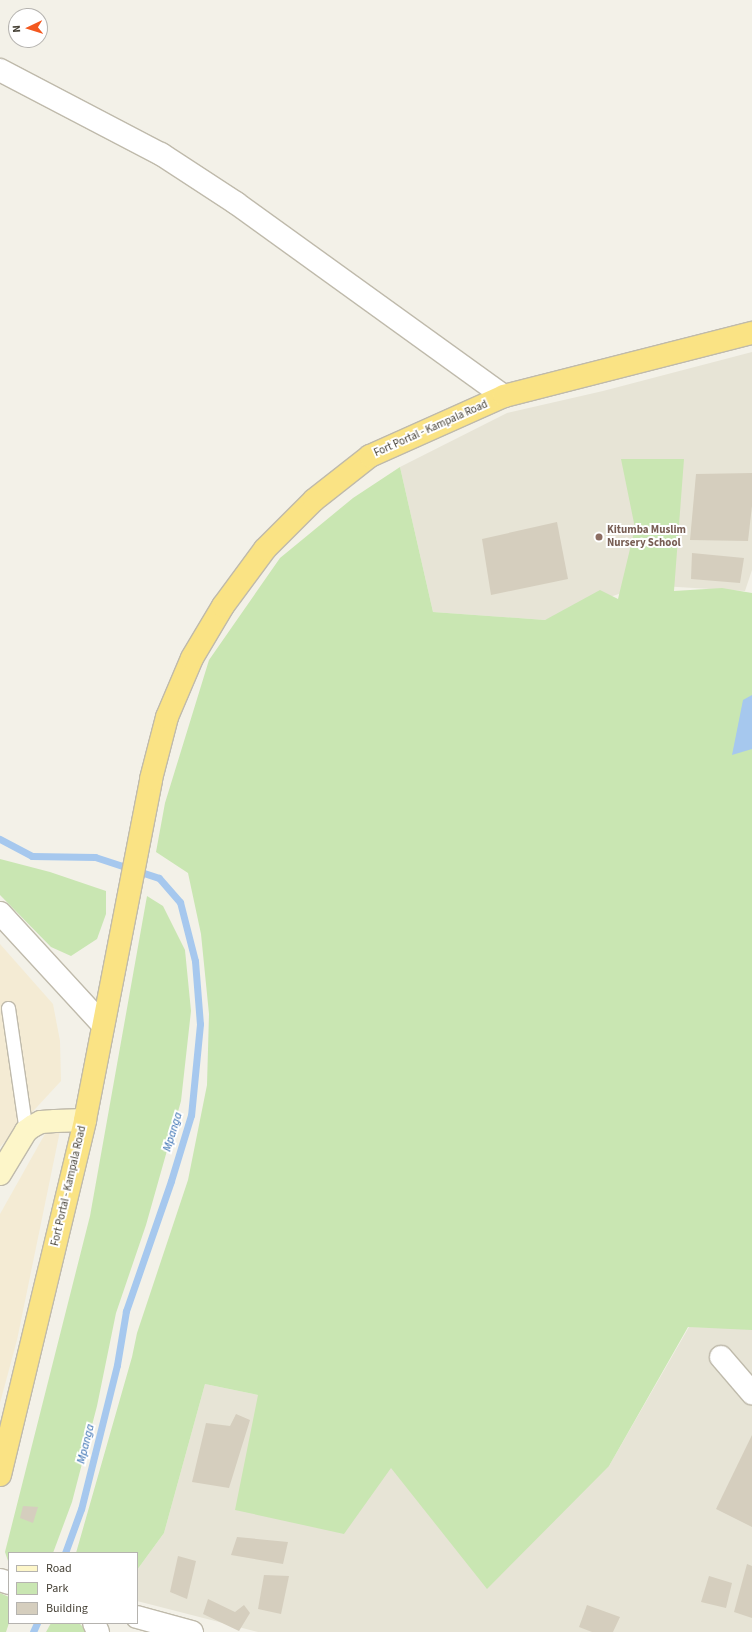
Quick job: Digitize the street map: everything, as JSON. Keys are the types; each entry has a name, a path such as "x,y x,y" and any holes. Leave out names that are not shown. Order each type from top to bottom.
{"highway":[{"name":"Fort Portal - Kampala Road","path":"0,1474 85,1120 151,779 167,717 192,658 223,606 265,549 314,500 370,456 504,396 752,333"}],"main road":[{"path":"0,1174 26,1131 41,1122 85,1120"}],"street":[{"path":"0,70 161,154 236,204 504,396"},
{"path":"0,913 103,1026"},
{"path":"721,1357 752,1393"},
{"path":"138,1617 192,1632"}],"lane":[{"path":"8,1008 26,1131"}],"shaded area":[{"path":"752,352 752,570 745,591 644,585 545,620 433,612 400,467 507,413 603,391"},
{"path":"0,944 53,1004 60,1041 61,1081 0,1147"},
{"path":"50,1125 61,1126 17,1340 0,1403 0,1214"},
{"path":"689,1327 752,1328 752,1632 258,1632 138,1601 138,1569 164,1533 205,1384 258,1395 391,1467 609,1466"}],"green space":[{"path":"621,459 684,459 674,591 722,588 752,593 752,1330 688,1327 609,1466 487,1589 391,1468 344,1534 235,1510 258,1395 205,1384 164,1533 138,1569 138,1552 76,1552 132,1357 137,1333 188,1180 207,1085 209,1014 201,934 188,873 156,852 165,803 209,660 280,558 353,498 400,467 433,612 545,620 600,590 618,599 635,528"},
{"path":"0,859 50,872 106,891 106,914 97,939 71,956 51,947 0,895"},
{"path":"147,896 163,906 185,950 191,1011 181,1101 146,1225 116,1313 97,1406 72,1502 53,1552 8,1552 8,1561 5,1552 90,1216"},
{"path":"0,1593 8,1597 9,1624 6,1632 0,1632"},
{"path":"50,1624 80,1624 88,1632 46,1632"}],"water":[{"path":"752,695 752,749 732,755 743,700"}],"building":[{"path":"752,473 752,506 748,541 690,540 696,474"},
{"path":"557,522 568,579 491,595 482,539"},
{"path":"692,553 744,558 740,583 691,579"},
{"path":"236,1414 250,1420 229,1488 192,1482 206,1423 230,1426"},
{"path":"752,1435 752,1527 716,1509"},
{"path":"23,1506 38,1507 33,1523 20,1518"},
{"path":"237,1537 288,1542 283,1564 231,1555"},
{"path":"178,1556 196,1561 187,1599 170,1592"},
{"path":"747,1564 752,1566 752,1618 734,1612"},
{"path":"264,1575 289,1576 281,1614 258,1609"},
{"path":"709,1576 732,1583 726,1608 701,1602"},
{"path":"208,1599 235,1612 244,1605 250,1613 239,1631 203,1614"},
{"path":"587,1605 620,1617 613,1632 592,1632 579,1627"}],"waterway":[{"name":"Mpanga","path":"0,839 32,856 95,857 159,878 180,902 195,961 200,1024 191,1115 171,1181 126,1311 117,1365 81,1509 65,1552"},
{"name":"Mpanga","path":"33,1632 37,1624"}],"place":[{"name":"Kitumba Muslim Nursery School","path":"599,537"}]}
